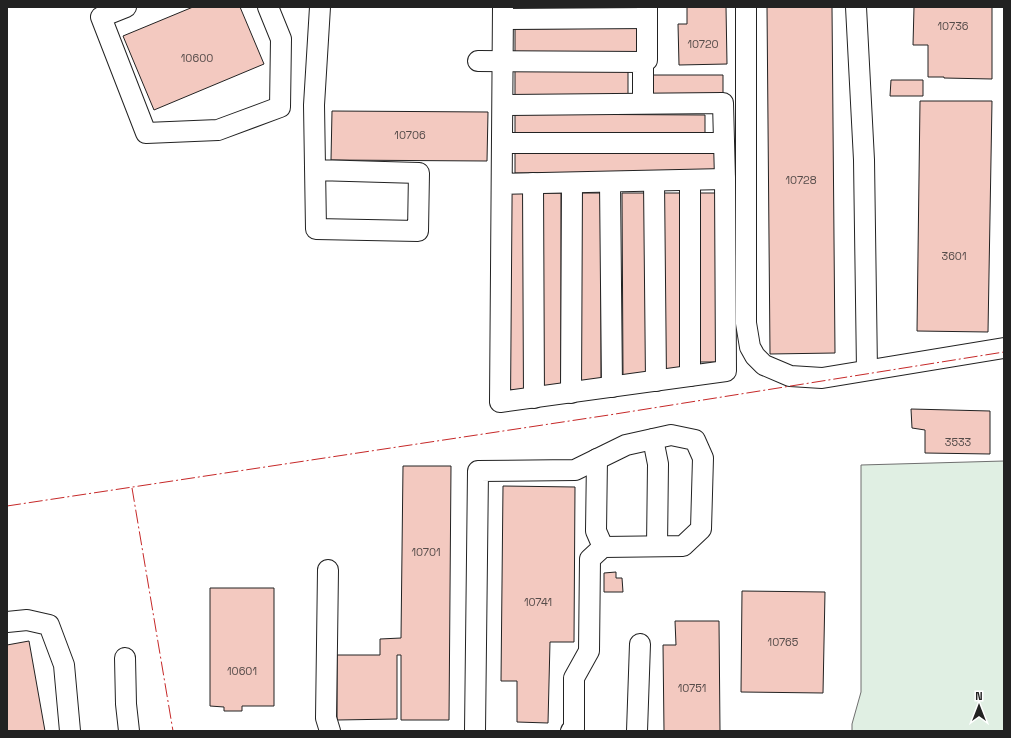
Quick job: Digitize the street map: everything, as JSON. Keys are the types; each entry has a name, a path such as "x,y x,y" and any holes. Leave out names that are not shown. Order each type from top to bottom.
{"lane":[{"path":"126,7 101,18 146,133 218,130 280,107 281,39 268,7"},
{"path":"315,170 419,173 418,231 316,229 315,170 314,105 320,7"},
{"path":"746,7 746,323 747,336 750,347 755,356 764,365 790,376 822,378 1004,348"},
{"path":"856,7 864,160 867,370"},
{"path":"478,61 503,61 643,62 647,60 647,12 503,13 503,61 503,105 500,402 726,371 723,103 503,105"},
{"path":"643,62 643,103"},
{"path":"502,143 724,143"},
{"path":"502,184 725,179"},
{"path":"690,180 690,376"},
{"path":"654,181 656,380"},
{"path":"610,182 612,387"},
{"path":"533,183 534,398"},
{"path":"571,393 572,183"},
{"path":"475,731 478,471 575,470 626,445 671,435 695,440 703,458 701,529 683,546 603,548 590,559 589,651 574,678 574,729 571,731"},
{"path":"653,439 658,464 657,546"},
{"path":"597,459 596,531 603,548"},
{"path":"328,570 326,718 330,731"},
{"path":"7,622 27,620 49,625 64,665 70,731"},
{"path":"637,731 640,644"},
{"path":"125,658 128,731"}],"green space":[{"path":"1004,461 1004,731 852,731 852,724 861,692 861,465"}],"building":[{"path":"193,7 240,7 264,64 154,110 123,36"},
{"path":"515,7 629,7 629,10 515,10"},
{"path":"687,7 726,7 727,64 679,65 678,24 687,24"},
{"path":"767,7 832,7 835,353 770,354"},
{"path":"914,7 992,7 992,79 928,77 928,45 913,45"},
{"path":"644,28 645,52 515,53 515,29"},
{"path":"515,71 628,71 628,95 515,96"},
{"path":"652,75 723,75 723,95 651,95"},
{"path":"891,80 923,80 923,96 890,96"},
{"path":"920,101 992,101 988,332 917,331"},
{"path":"332,111 488,112 487,161 331,160"},
{"path":"515,114 705,115 705,134 515,134"},
{"path":"722,152 722,173 515,173 515,153"},
{"path":"505,193 525,193 526,390 506,390"},
{"path":"541,193 561,193 561,386 542,386"},
{"path":"577,193 601,193 601,382 577,382"},
{"path":"622,193 646,193 647,375 623,375"},
{"path":"662,193 682,193 683,370 663,370"},
{"path":"698,193 718,193 719,362 699,362"},
{"path":"911,409 990,411 990,454 925,453 925,430 912,428"},
{"path":"403,466 451,466 449,720 401,720 401,655 397,655 397,719 337,720 337,655 380,655 380,639 401,638"},
{"path":"503,486 575,487 574,642 550,642 548,723 517,722 517,681 501,681"},
{"path":"616,572 616,578 622,578 623,592 604,592 604,573"},
{"path":"210,588 274,588 274,706 242,706 242,711 224,711 224,707 210,706"},
{"path":"742,591 825,592 823,693 741,692"},
{"path":"675,621 719,621 720,731 664,731 663,645 676,645"},
{"path":"29,641 45,731 7,731 7,645"}],"power":[{"path":"7,506 609,415 1004,352"},
{"path":"132,488 173,731"}]}
